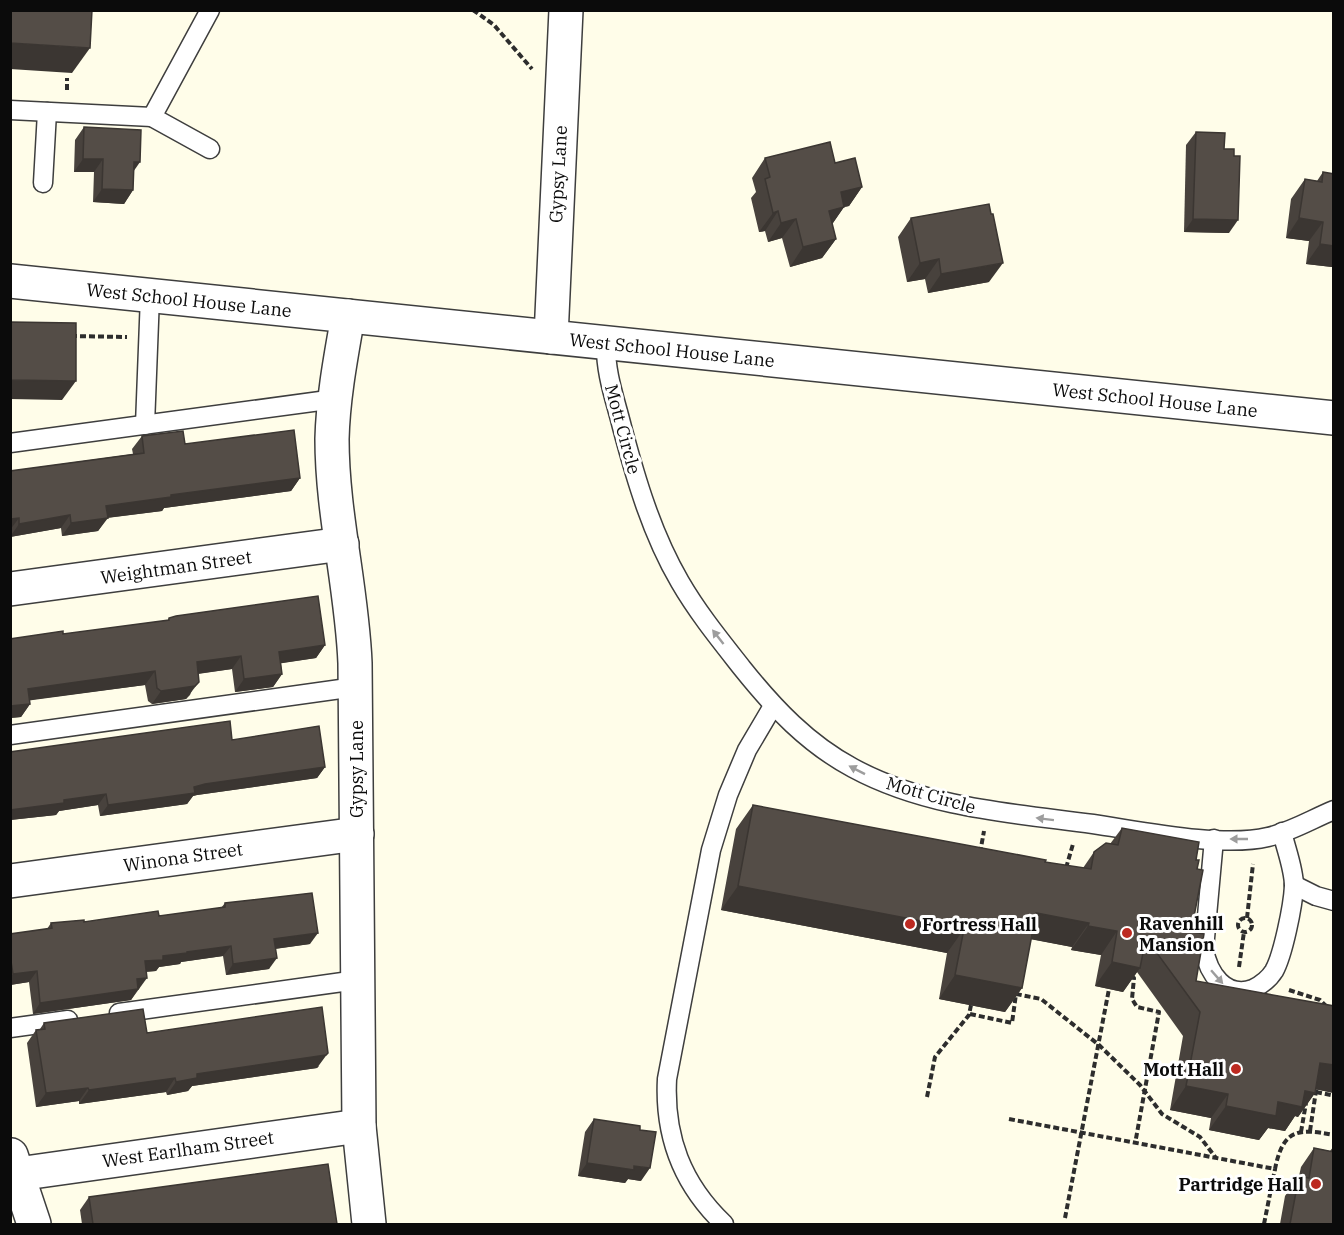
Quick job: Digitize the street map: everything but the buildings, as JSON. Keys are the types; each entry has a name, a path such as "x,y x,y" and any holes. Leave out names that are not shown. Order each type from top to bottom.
{"street":[{"name":"Gypsy Lane","path":"551,337 566,10"},
{"name":"West School House Lane","path":"10,281 1334,418"},
{"name":"Gypsy Lane","path":"348,316 335,399 332,439 353,629 359,1126 369,1224"},
{"name":"Weightman Street","path":"10,590 342,544"},
{"name":"Winona Street","path":"10,881 357,834"},
{"name":"West Earlham Street","path":"14,1163 359,1126"},
{"path":"14,1163 34,1224"}],"lane":[{"path":"152,117 210,10"},
{"path":"10,110 152,117 210,149"},
{"path":"43,183 48,112"},
{"path":"145,425 150,296"},
{"name":"Mott Circle","path":"606,343 607,370 645,507 679,581 699,614 773,706 826,751 854,769 901,790 996,813 1215,839 1256,839 1282,832 1334,810"},
{"path":"10,443 335,399"},
{"path":"10,735 355,687"},
{"path":"724,1224 695,1191 674,1146 666,1100 667,1078 711,850 728,795 747,750 773,706"},
{"path":"1215,839 1204,949 1206,960 1215,976 1227,987 1235,991 1245,991 1266,981 1273,972 1283,945 1294,885 1282,832"},
{"path":"1294,885 1316,896 1334,901"},
{"path":"103,1015 357,980"},
{"path":"10,1028 80,1018"}],"path":[{"path":"473,10 494,25 536,74"},
{"path":"67,92 78,93"},
{"path":"68,336 147,338"},
{"path":"1064,879 1069,856 1086,823"},
{"path":"979,855 983,836"},
{"path":"1247,918 1256,839"},
{"path":"1244,932 1239,928 1238,923 1241,919 1247,918"},
{"path":"1244,932 1249,931 1252,926 1251,921 1247,918"},
{"path":"1235,991 1244,932"},
{"path":"1126,976 1134,978 1132,999 1137,1007 1159,1012 1135,1144"},
{"path":"1266,981 1320,1000 1334,1014"},
{"path":"970,1014 1012,1023 1018,984"},
{"path":"1065,1218 1109,989"},
{"path":"1016,994 1041,999 1099,1045 1145,1091 1162,1114 1200,1137 1216,1158"},
{"path":"927,1097 935,1057 970,1014 971,1005"},
{"path":"1310,1131 1317,1082"},
{"path":"1316,1092 1331,1095 1331,1093"},
{"path":"1301,1132 1306,1099"},
{"path":"1009,1119 1275,1169"},
{"path":"1264,1224 1275,1169 1283,1143 1301,1132 1310,1131 1334,1135"}],"place":[{"name":"Fortress Hall","path":"910,924"},
{"name":"Ravenhill Mansion","path":"1127,933"},
{"name":"Mott Hall","path":"1236,1069"},
{"name":"Partridge Hall","path":"1316,1184"}]}
